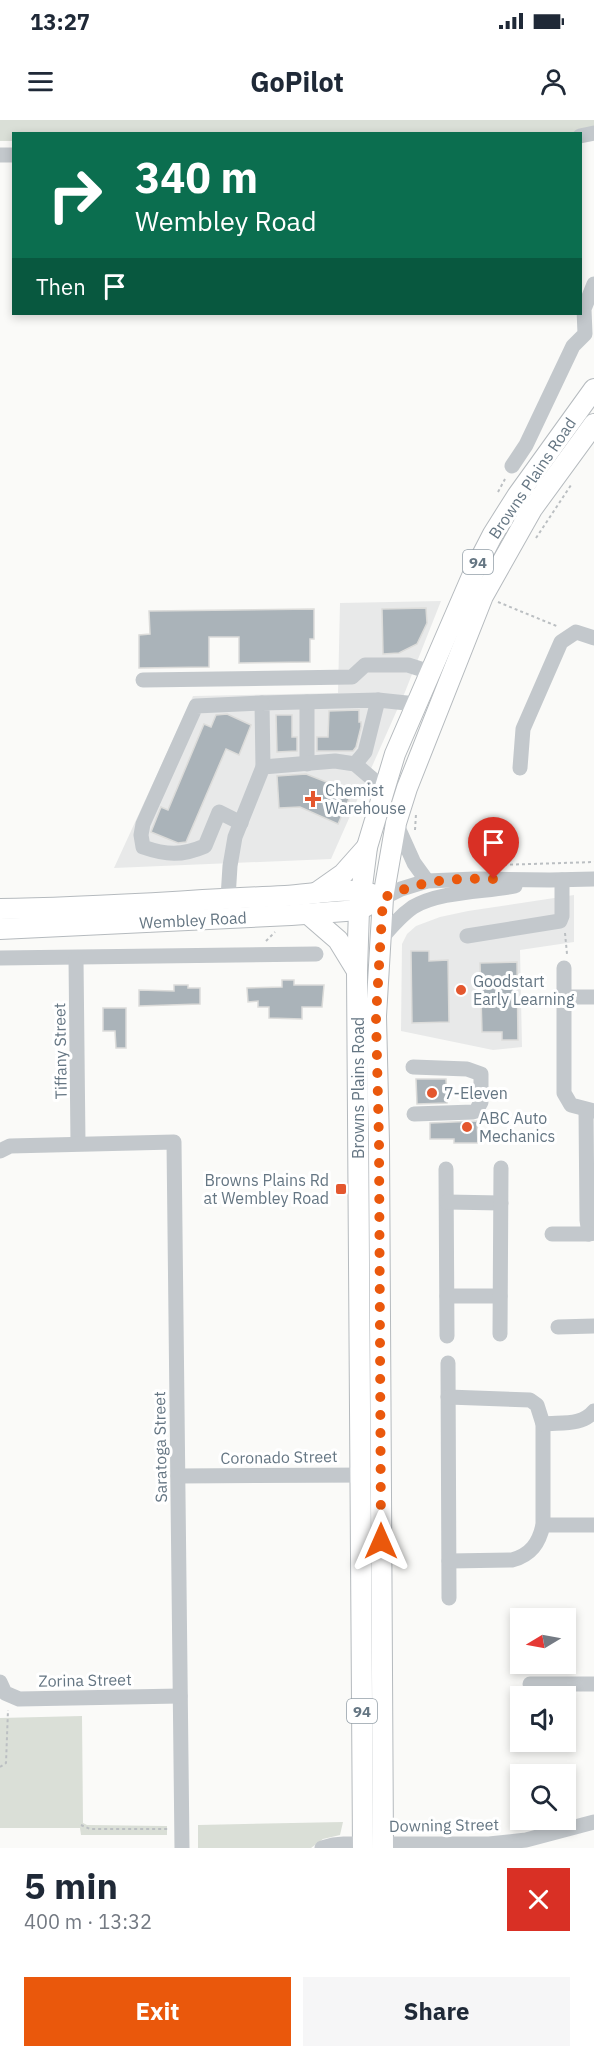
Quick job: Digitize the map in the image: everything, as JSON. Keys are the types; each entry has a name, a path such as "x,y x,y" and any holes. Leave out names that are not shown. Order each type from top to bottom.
{"main road":[{"name":"Browns Plains Road","path":"363,1846 357,971 359,910 367,847 383,789 416,704 476,567 517,495 594,389"},
{"name":"Browns Plains Road","path":"383,1846 379,1142 376,1017 383,898 396,823 406,788 483,596 532,510 594,424"},
{"path":"314,894 343,874 367,847"},
{"name":"Wembley Road","path":"0,909 361,890 383,898"},
{"path":"358,1018 364,998 368,946 383,898"},
{"name":"Wembley Road","path":"0,930 359,910 383,898"},
{"path":"299,914 338,940 357,971"}],"street":[{"path":"512,466 526,445 573,346 585,334 584,309 594,284"},
{"path":"520,768 523,729 561,642 576,632 594,638"},
{"path":"143,681 352,677 365,665 408,664 430,672"},
{"path":"356,764 365,752 378,700"},
{"path":"241,823 219,812 205,846 190,852 162,854 143,847 141,835 143,824 196,706 378,700 416,704"},
{"path":"307,702 307,764"},
{"path":"228,898 233,848 263,767 262,703"},
{"path":"263,767 335,761 356,764 383,789"},
{"path":"396,823 414,863 427,881"},
{"name":"Wembley Road","path":"383,898 401,889 427,881 594,879"},
{"path":"466,936 560,921 562,916 556,880"},
{"name":"Wembley Road","path":"380,940 405,913 425,902 440,897 556,880"},
{"path":"0,958 316,954"},
{"name":"Tiffany Street","path":"76,958 78,1143"},
{"path":"552,1234 592,1234 590,1111 572,1105 564,1093 564,968"},
{"path":"564,997 594,997"},
{"path":"413,1067 467,1069 481,1074 481,1102 476,1111 414,1114"},
{"name":"Saratoga Street","path":"78,1143 174,1142 182,1848"},
{"path":"0,1152 10,1146 78,1143"},
{"path":"500,1334 501,1168"},
{"path":"446,1169 447,1336"},
{"path":"447,1202 501,1203"},
{"path":"447,1296 500,1296"},
{"path":"558,1327 594,1326"},
{"path":"448,1363 449,1598"},
{"path":"448,1397 530,1400 537,1405 543,1424 543,1525 533,1549 522,1557 512,1560 449,1560"},
{"path":"543,1424 580,1421 588,1418 594,1411"},
{"name":"Coronado Street","path":"178,1476 381,1474"},
{"path":"543,1525 594,1526"},
{"path":"0,1682 5,1692 10,1695"},
{"path":"530,1684 594,1684"},
{"name":"Zorina Street","path":"10,1695 18,1699 180,1696"},
{"name":"Downing Street","path":"363,1846 490,1846 526,1840 594,1822"},
{"path":"322,1848 333,1845 363,1846"}],"path":[{"path":"530,546 575,479"},
{"path":"502,593 498,602 554,626 576,632"},
{"path":"416,837 414,827 417,807"},
{"path":"493,865 594,862"},
{"path":"251,956 299,914"},
{"path":"562,916 567,943 567,962 564,968"},
{"path":"0,1767 6,1763 10,1695"},
{"path":"81,1825 90,1829 181,1829"}],"shaded area":[{"path":"0,120 594,120 594,133 12,132 12,141 0,141"},
{"path":"441,601 405,692 331,859 114,868 193,696 338,693 340,603"},
{"name":"Goodstart Early Learning","path":"574,895 574,942 520,950 522,1047 493,1050 401,1031 402,944 407,934 416,926 440,917 468,911"},
{"path":"82,1716 83,1823 87,1825 167,1826 167,1835 81,1835 80,1828 0,1828 0,1718"},
{"path":"343,1822 340,1835 323,1839 311,1848 198,1848 198,1825"}],"building":[{"path":"426,608 427,623 417,644 399,653 383,654 382,609"},
{"path":"314,609 314,639 310,639 310,662 239,663 239,637 209,637 209,667 139,668 139,635 150,634 149,611"},
{"path":"359,710 361,727 353,751 317,751 317,737 328,737 329,711"},
{"path":"227,714 251,725 239,755 226,749 186,842 178,843 151,832 161,807 168,810 204,724 211,727 216,715"},
{"path":"276,715 292,715 292,737 297,737 297,751 277,752"},
{"name":"Chemist Warehouse","path":"306,774 352,792 338,824 300,807 279,808 277,776"},
{"path":"411,951 429,951 429,961 448,960 449,1022 412,1023"},
{"path":"517,962 518,1040 502,1040 502,1032 482,1032 480,963"},
{"path":"282,980 294,980 294,985 324,985 322,1007 302,1007 302,1019 269,1018 269,1007 258,1007 258,1001 248,1002 247,988 282,987"},
{"path":"174,985 200,988 200,1004 139,1006 139,990 174,991"},
{"path":"103,1008 126,1008 126,1048 116,1048 115,1031 103,1031"},
{"name":"7-Eleven","path":"416,1079 446,1079 447,1103 417,1104"},
{"path":"477,1121 478,1143 454,1143 454,1139 430,1139 430,1123"}],"place":[{"name":"Chemist Warehouse","path":"313,799"},
{"name":"Goodstart Early Learning","path":"461,990"},
{"name":"7-Eleven","path":"432,1093"},
{"name":"ABC Auto Mechanics","path":"467,1127"},
{"name":"Browns Plains Rd at Wembley Road","path":"341,1189"}],"route":[{"path":"381,1541 379,1142 376,1017 383,898 401,889 427,881 494,879"}]}
